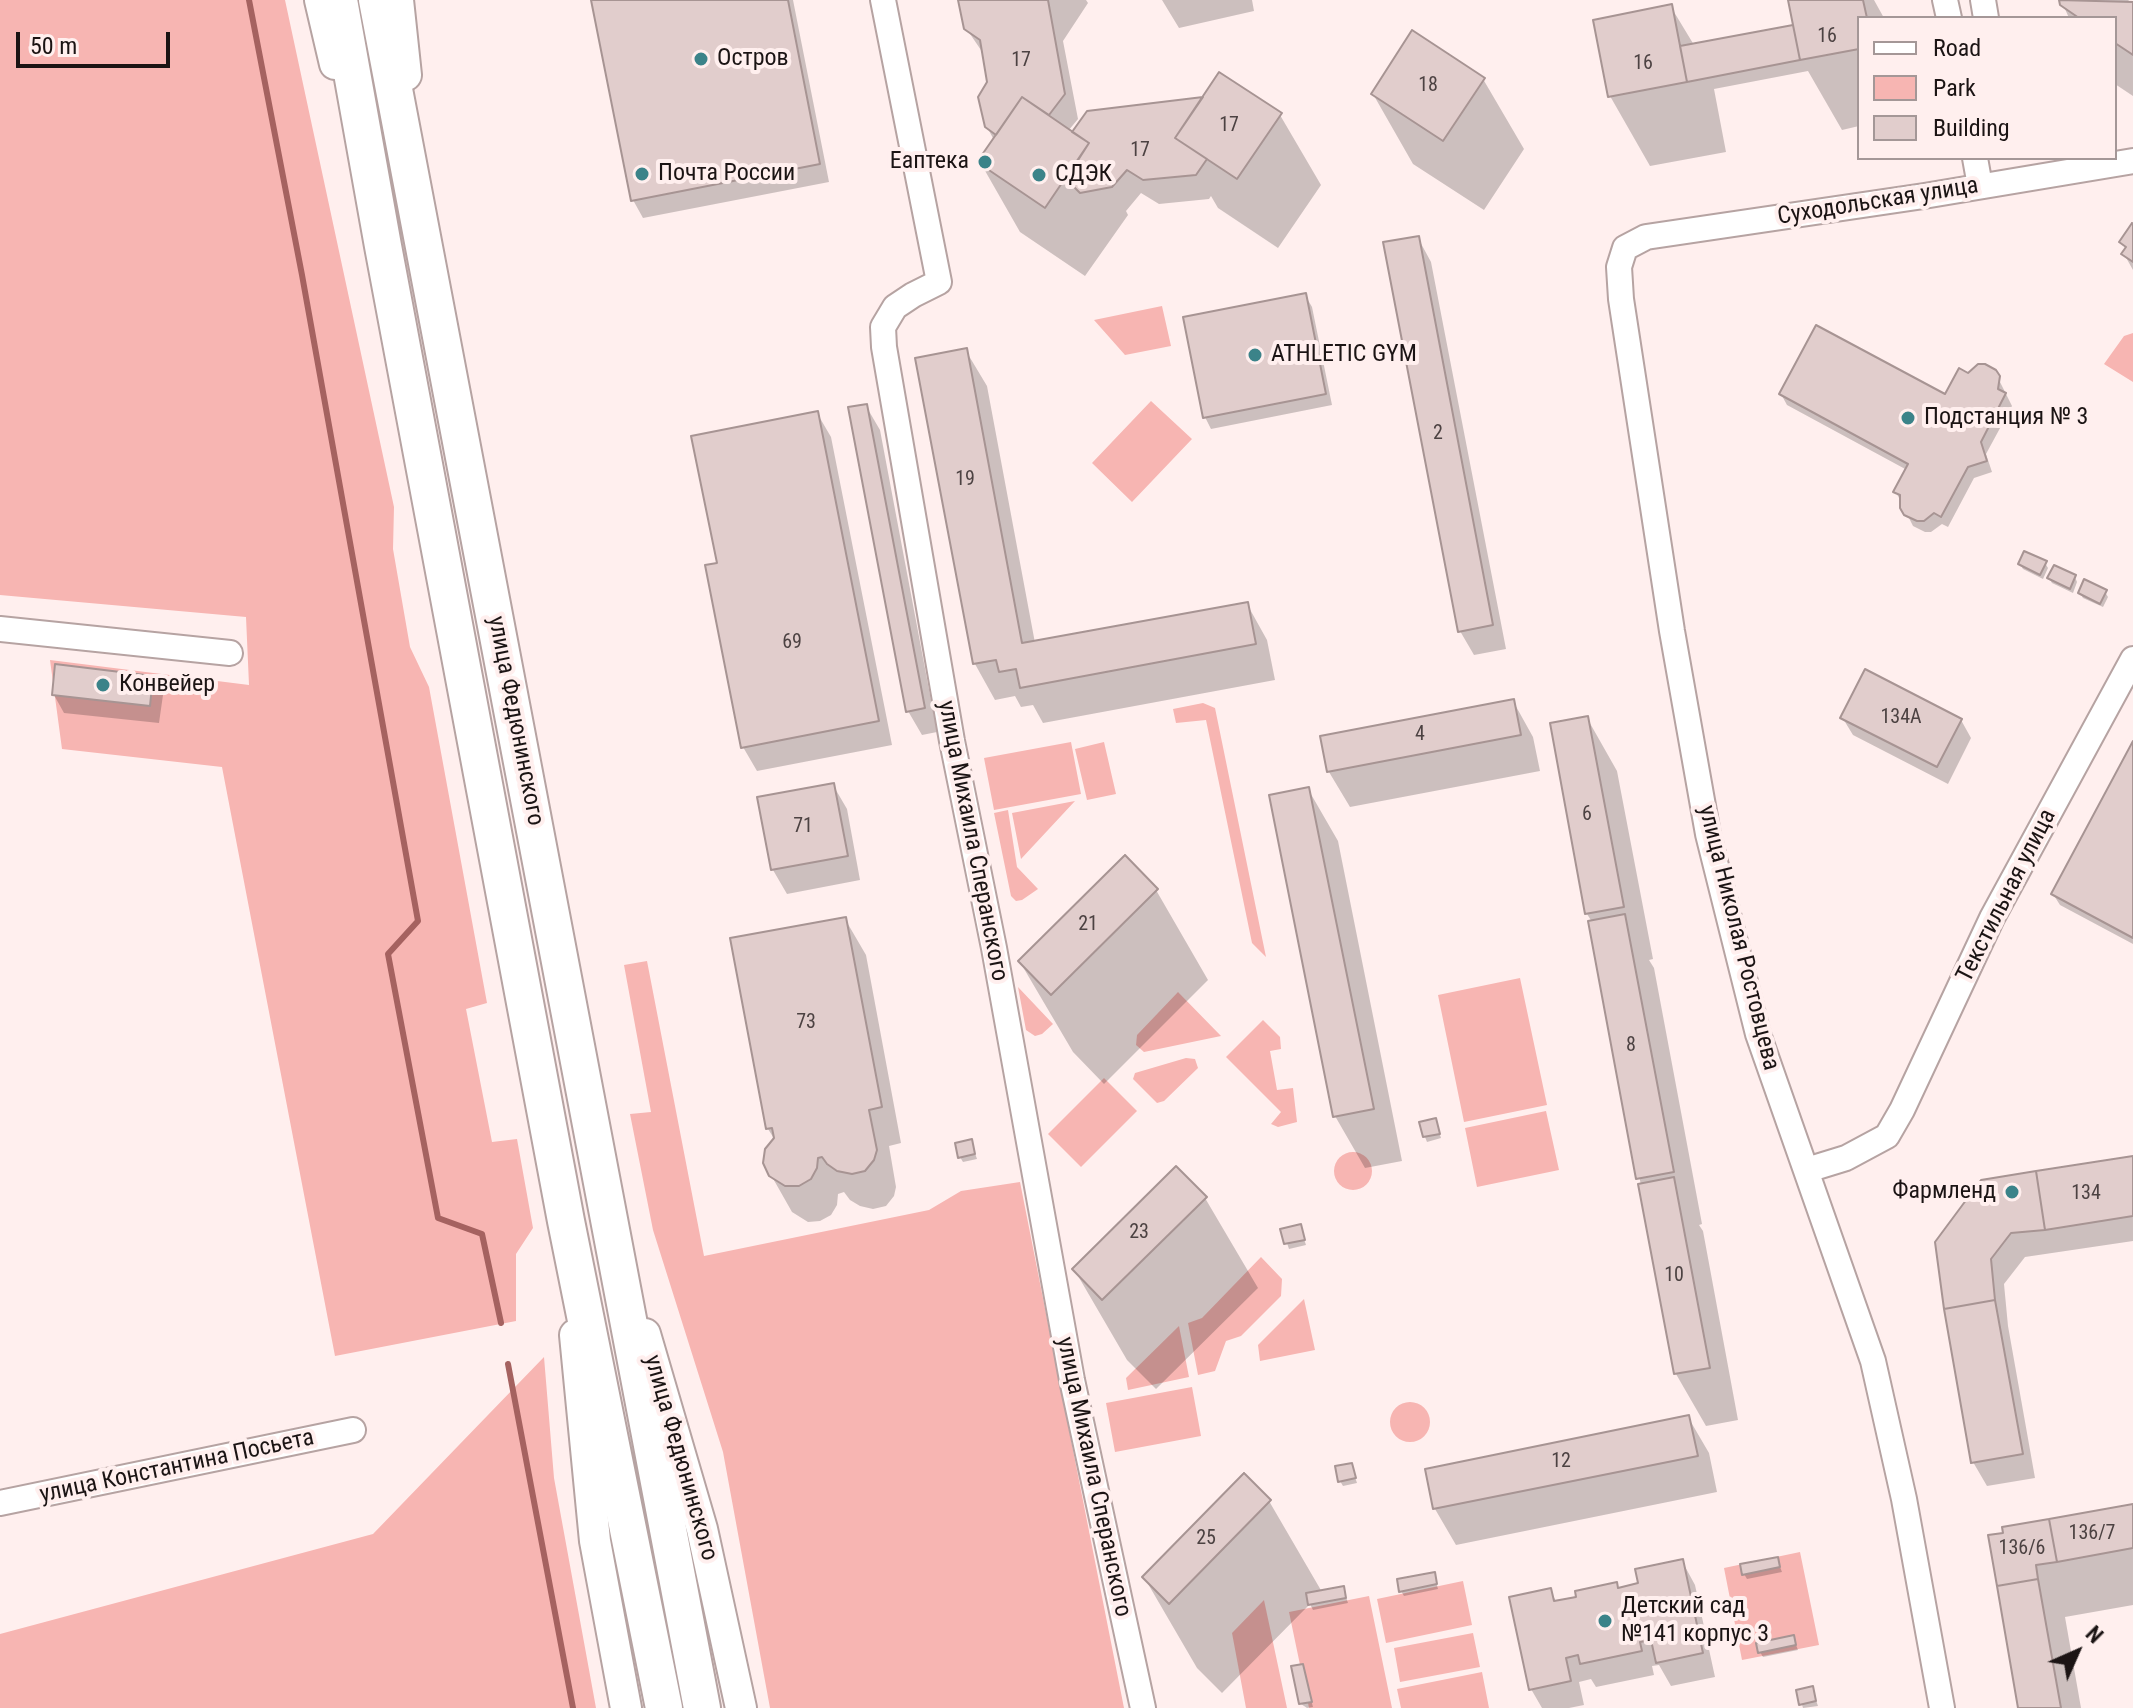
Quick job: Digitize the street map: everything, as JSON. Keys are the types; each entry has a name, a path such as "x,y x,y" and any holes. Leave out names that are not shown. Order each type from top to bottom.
{"highway":[{"name":"улица Федюнинского","path":"339,0 566,1221 664,1708"},
{"name":"улица Федюнинского","path":"377,0 702,1708"}],"main road":[{"name":"улица Федюнинского","path":"320,0 383,246"},
{"name":"улица Федюнинского","path":"398,0 423,232"},
{"name":"улица Федюнинского","path":"608,1211 702,1529 741,1708"},
{"name":"улица Федюнинского","path":"566,1221 595,1541 626,1708"}],"street":[{"name":"улица Михаила Сперанского","path":"883,0 939,282 895,307 883,327 884,347 952,741 994,948 1072,1380 1143,1708"},
{"path":"1975,160 1980,186"},
{"name":"Суходольская улица","path":"1625,248 1646,237 1980,186 2012,169 2133,161"},
{"name":"улица Николая Ростовцева","path":"1625,248 1619,267 1621,299 1672,631 1708,834 1758,1034 1873,1361 1904,1499 1942,1708"},
{"path":"0,629 230,653"},
{"name":"Текстильная улица","path":"1807,1170 1846,1158 1887,1136 1992,918 2133,659"},
{"name":"улица Константина Посьета","path":"0,1503 353,1430"}],"green space":[{"path":"0,0 285,0 394,507 393,549 410,647 429,687 487,1003 466,1009 492,1142 517,1139 533,1228 516,1254 516,1321 335,1356 222,767 62,749 50,660 249,685 246,617 0,595"},
{"path":"1162,306 1171,346 1125,355 1094,320"},
{"path":"2133,333 2133,382 2104,364 2124,336"},
{"path":"1151,401 1192,439 1132,502 1092,463"},
{"path":"1203,703 1215,708 1266,957 1252,943 1206,720 1176,723 1173,709"},
{"path":"1071,742 1081,794 994,810 984,758"},
{"path":"1104,742 1116,794 1087,800 1075,749"},
{"path":"1075,801 1021,859 1012,813"},
{"path":"1008,810 1017,867 1038,889 1016,901 1011,896 994,813"},
{"path":"647,961 704,1256 929,1210 961,1191 1020,1182 1124,1708 770,1708 723,1452 653,1230 630,1114 651,1112 624,965"},
{"path":"1520,978 1547,1105 1464,1122 1438,995"},
{"path":"1018,987 1053,1024 1042,1034 1035,1036 1026,1030"},
{"path":"1178,992 1221,1036 1144,1052 1136,1045 1137,1035"},
{"path":"1263,1020 1280,1037 1281,1049 1270,1051 1277,1090 1293,1088 1297,1122 1278,1127 1271,1124 1281,1112 1226,1057"},
{"path":"1186,1058 1195,1059 1198,1068 1164,1101 1157,1103 1133,1079 1135,1073"},
{"path":"1104,1078 1137,1111 1081,1167 1048,1134"},
{"path":"1546,1111 1559,1170 1477,1187 1465,1128"},
{"path":"1353,1152 1366,1158 1372,1171 1366,1184 1353,1190 1340,1184 1334,1171 1340,1158"},
{"path":"1261,1257 1282,1279 1281,1296 1241,1336 1226,1341 1215,1371 1198,1375 1188,1323 1202,1318"},
{"path":"1304,1299 1315,1350 1260,1361 1258,1345"},
{"path":"1179,1326 1189,1377 1128,1390 1126,1378"},
{"path":"544,1357 554,1478 596,1708 0,1708 0,1634 373,1534"},
{"path":"1192,1387 1201,1436 1115,1452 1106,1403"},
{"path":"1410,1402 1424,1408 1430,1422 1424,1436 1410,1442 1396,1436 1390,1422 1396,1408"},
{"path":"1800,1552 1819,1645 1742,1660 1724,1568"},
{"path":"1463,1581 1472,1625 1386,1643 1377,1599"},
{"path":"1369,1596 1392,1708 1309,1708 1289,1612"},
{"path":"1264,1600 1287,1708 1246,1708 1232,1633"},
{"path":"1473,1633 1480,1667 1400,1682 1394,1648"},
{"path":"1482,1672 1489,1708 1401,1708 1397,1689"}],"building":[{"name":"Остров","path":"591,0 788,0 820,164 631,201"},
{"path":"958,0 1048,0 1065,94 1049,115 1022,97 996,135 985,127 978,97 987,82 980,40 964,29"},
{"path":"1788,0 1863,0 1867,16 1857,16 1857,49 1800,60"},
{"path":"2059,0 2133,2 2133,55 2117,44 2117,16 2076,16 2060,5"},
{"path":"1672,4 1687,82 1608,97 1593,20"},
{"path":"1793,25 1800,60 1687,82 1680,46"},
{"path":"1412,30 1485,78 1443,141 1371,94"},
{"path":"1219,72 1282,113 1237,179 1175,138"},
{"path":"1022,97 1089,143 1045,208 977,162"},
{"path":"1203,97 1175,138 1207,159 1196,175 1143,180 1127,170 1112,187 1080,193 1066,179 1089,143 1072,132 1087,111"},
{"path":"2132,223 2133,262 2121,254 2126,247 2119,242"},
{"path":"1419,236 1493,625 1458,632 1383,242"},
{"name":"ATHLETIC GYM","path":"1306,293 1326,394 1203,418 1183,317"},
{"name":"Подстанция № 3","path":"1816,325 1945,394 1959,368 1968,373 1978,364 1985,364 2000,376 1998,389 2006,393 1981,442 1987,461 1968,467 1941,517 1934,513 1924,521 1917,521 1904,515 1900,508 1900,495 1893,492 1908,464 1779,394"},
{"path":"967,348 1022,643 1248,602 1256,644 1020,688 1016,669 999,672 996,660 973,664 915,358"},
{"path":"867,404 925,708 906,712 848,407"},
{"path":"818,411 879,721 741,748 705,565 717,563 691,436"},
{"path":"2024,551 2047,561 2040,575 2018,564"},
{"path":"2054,565 2076,575 2070,589 2047,578"},
{"path":"2084,579 2107,590 2100,604 2078,593"},
{"name":"Конвейер","path":"55,664 153,676 150,706 52,695"},
{"path":"1865,669 1962,719 1937,767 1840,718"},
{"path":"1514,699 1521,735 1327,772 1320,736"},
{"path":"1588,716 1624,907 1585,914 1550,723"},
{"path":"2133,741 2133,938 2051,894"},
{"path":"834,783 848,856 771,870 757,797"},
{"path":"1309,787 1374,1109 1333,1117 1269,795"},
{"path":"1125,855 1158,889 1051,995 1018,961"},
{"path":"1625,914 1674,1172 1636,1179 1588,921"},
{"path":"846,917 882,1107 869,1110 877,1150 865,1171 852,1174 837,1171 822,1157 818,1158 811,1179 799,1186 785,1186 769,1176 763,1163 765,1149 774,1138 772,1128 766,1129 730,938"},
{"path":"1436,1118 1440,1134 1423,1137 1419,1122"},
{"path":"972,1139 975,1154 958,1158 955,1143"},
{"path":"2133,1156 2133,1216 2045,1230 2036,1171"},
{"path":"1176,1166 1207,1197 1102,1300 1072,1269"},
{"path":"2036,1171 2045,1230 2011,1233 1991,1259 1995,1300 1944,1309 1935,1242 1981,1180"},
{"path":"1674,1177 1710,1368 1674,1374 1638,1184"},
{"path":"1301,1224 1305,1240 1284,1244 1280,1229"},
{"path":"1995,1300 2023,1454 1971,1463 1944,1309"},
{"path":"1689,1415 1698,1456 1433,1509 1425,1469"},
{"path":"1352,1463 1356,1478 1338,1482 1335,1466"},
{"path":"1244,1473 1271,1500 1169,1604 1142,1577"},
{"path":"2133,1504 2133,1548 2057,1562 2049,1519"},
{"path":"2049,1519 2057,1562 2036,1565 2038,1579 1997,1586 1988,1535 2003,1533 2002,1527"},
{"path":"1778,1557 1780,1567 1742,1575 1740,1564"},
{"name":"Детский сад №141 корпус 3","path":"1683,1559 1703,1653 1656,1663 1651,1640 1640,1642 1642,1651 1580,1664 1578,1655 1566,1658 1571,1681 1529,1690 1509,1597 1551,1588 1554,1601 1576,1597 1575,1591 1617,1582 1618,1588 1638,1583 1635,1569"},
{"path":"1435,1572 1437,1584 1399,1592 1397,1579"},
{"path":"2038,1579 2061,1708 2018,1708 1997,1586"},
{"path":"1344,1586 1346,1598 1308,1605 1306,1593"},
{"path":"1794,1635 1796,1645 1758,1653 1756,1643"},
{"path":"1303,1664 1312,1702 1299,1704 1291,1666"},
{"path":"1813,1686 1816,1701 1799,1705 1796,1690"}],"waterway":[{"path":"249,0 302,275 418,921 388,954 438,1218 482,1234 501,1323"},
{"path":"508,1364 573,1708"}],"place":[{"name":"Остров","path":"701,59"},
{"name":"Еаптека","path":"985,162"},
{"name":"Почта России","path":"642,174"},
{"name":"СДЭК","path":"1039,175"},
{"name":"ATHLETIC GYM","path":"1255,355"},
{"name":"Подстанция № 3","path":"1908,418"},
{"name":"Конвейер","path":"103,685"},
{"name":"Фармленд","path":"2012,1192"},
{"name":"Детский сад №141 корпус 3","path":"1605,1621"}]}
